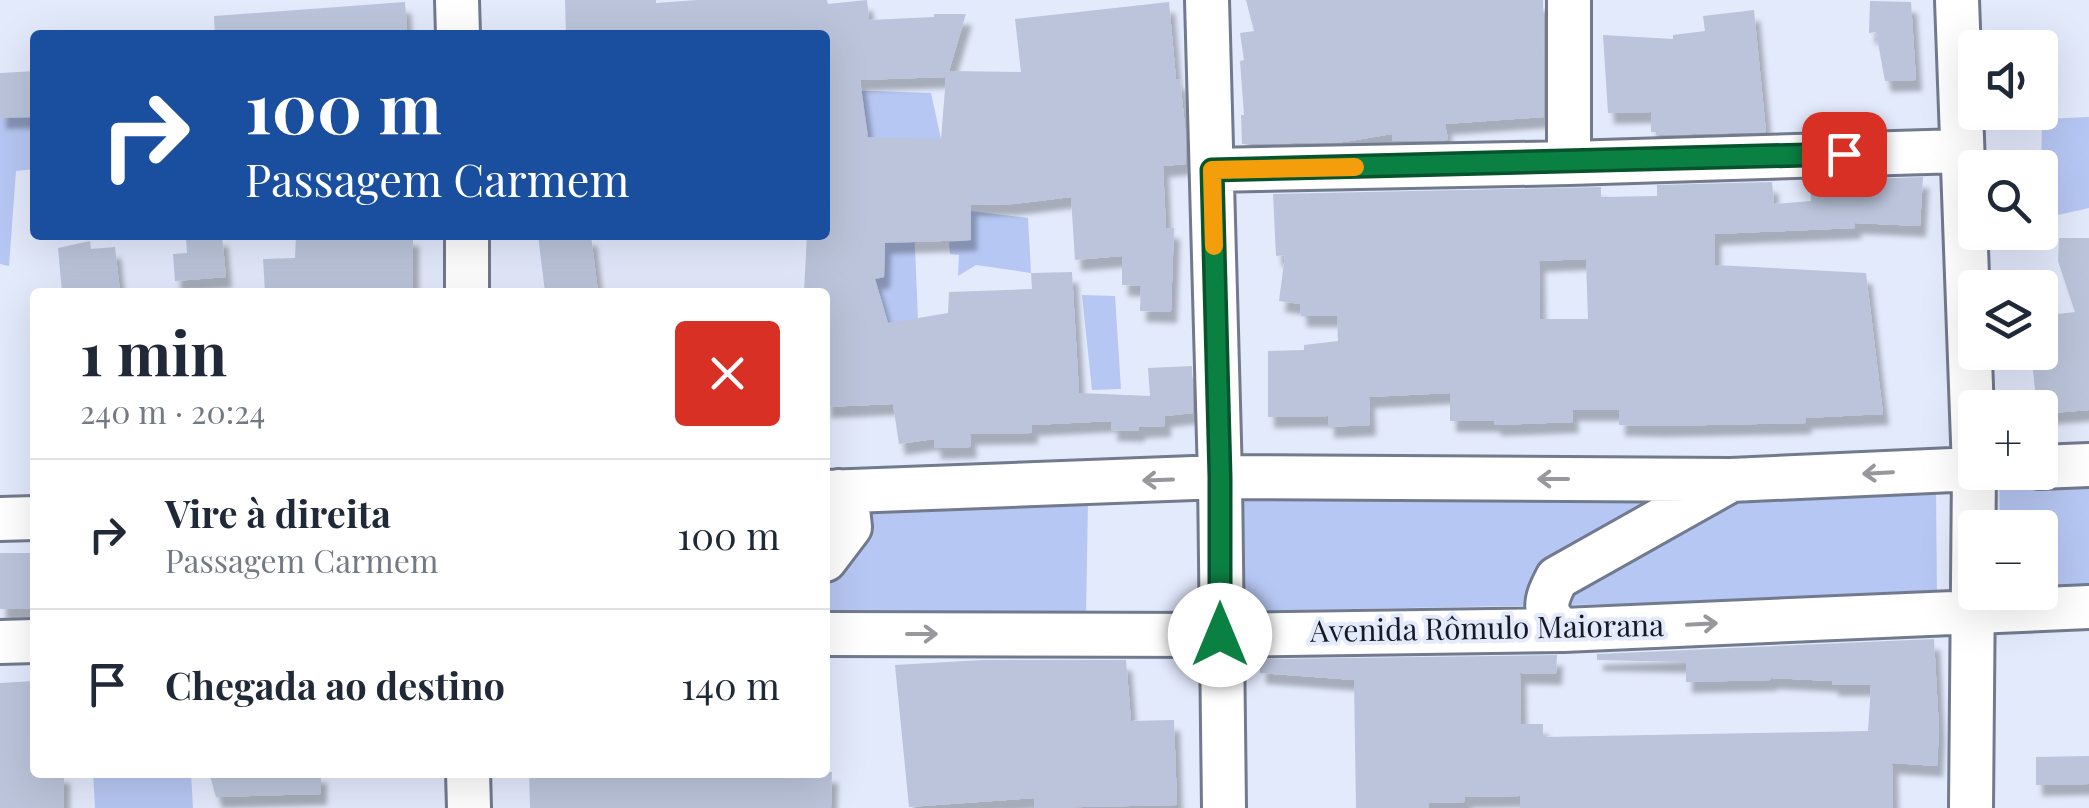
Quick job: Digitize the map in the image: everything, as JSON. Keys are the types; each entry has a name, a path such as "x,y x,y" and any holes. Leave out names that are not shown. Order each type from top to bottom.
{"street":[{"path":"457,0 458,30"},
{"path":"1207,0 1224,808"},
{"path":"1569,163 1570,0"},
{"path":"1957,0 1961,150"},
{"path":"1212,170 1958,150"},
{"path":"467,240 467,288"},
{"path":"1965,250 1971,390"},
{"path":"2058,466 2089,465"},
{"path":"832,491 1220,477 1731,480 1958,470"},
{"path":"1562,630 1551,620 1546,599 1557,578 1731,480"},
{"path":"830,554 850,528 848,509 832,491"},
{"path":"0,520 30,518"},
{"name":"Avenida Rômulo Maiorana","path":"2058,607 2089,606"},
{"path":"1971,808 1973,610"},
{"name":"Avenida Rômulo Maiorana","path":"830,634 1220,635 1562,630 1973,610"},
{"path":"0,642 30,641"},
{"path":"468,778 469,808"}],"shaded area":[{"path":"842,90 931,93 941,139 840,147"},
{"path":"0,109 30,109 30,170 16,171 9,266 0,264"},
{"path":"2089,117 2089,208 2058,215 2058,150 2041,150 2042,130 2058,130 2058,118"},
{"path":"971,211 1028,218 1031,273 976,265 958,276 959,255 950,254 949,242 971,240"},
{"path":"914,225 918,318 895,334 863,309 863,281 884,276 885,229"},
{"path":"1082,295 1115,296 1121,389 1092,390"},
{"path":"2058,476 2089,476 2089,587 2058,588 2058,510 2000,510 1999,490 2058,490"},
{"path":"1936,486 1937,598 1240,611 1243,488"},
{"path":"1088,501 1086,616 830,616 830,505"},
{"path":"93,778 191,778 193,808 95,808"}],"building":[{"path":"565,0 827,0 828,4 867,0 869,20 966,14 949,71 1021,72 1015,19 1169,2 1186,164 1163,166 1166,228 1174,228 1171,312 1140,311 1141,286 1122,285 1122,256 1075,260 1071,197 971,205 971,240 885,243 884,277 875,279 888,323 948,313 949,292 1032,289 1031,273 1072,272 1079,393 1150,396 1148,368 1192,366 1193,413 1165,416 1165,426 1139,427 1138,431 1111,430 1112,421 1032,425 1032,433 970,434 971,447 935,448 934,439 899,444 893,404 830,407 830,288 804,288 807,240 830,240 830,30 566,30","holes":["946,77 941,139 868,137 860,80"]},
{"path":"1246,0 1543,0 1544,117 1445,124 1448,140 1392,141 1392,134 1344,142 1242,144 1240,61 1244,60 1240,33 1254,31"},
{"path":"1870,1 1911,2 1916,80 1885,81 1876,32 1869,33"},
{"path":"405,2 407,30 215,30 214,16"},
{"path":"1754,10 1766,132 1656,135 1651,132 1651,112 1608,113 1603,35 1673,39 1673,35 1705,31 1703,16"},
{"path":"30,71 30,117 0,118 0,73"},
{"path":"1923,177 1920,226 1855,223 1855,228 1715,234 1715,265 1866,273 1883,414 1805,418 1806,423 1659,426 1619,425 1619,410 1572,410 1573,422 1495,425 1494,421 1450,421 1450,393 1369,397 1370,425 1328,427 1328,416 1268,417 1268,351 1304,350 1304,345 1338,341 1337,316 1301,316 1300,304 1279,301 1285,255 1276,256 1273,194 1601,187 1601,197 1657,196 1657,185 1772,182 1774,204 1811,201 1810,181","holes":["1586,259 1588,319 1540,319 1539,261"]},
{"path":"2059,238 2089,238 2089,410 2058,413 2058,390 2035,390 2033,370 2058,370 2058,314 2075,312 2058,261"},
{"path":"186,240 222,240 226,277 175,281 173,254 187,253"},
{"path":"296,240 413,240 413,288 265,288 263,259 295,258"},
{"path":"539,240 592,240 598,288 545,288"},
{"path":"90,241 91,249 115,247 120,288 62,288 58,248"},
{"path":"0,553 30,553 30,609 0,609"},
{"path":"1934,639 1937,766 1892,763 1893,808 1520,808 1520,796 1465,797 1465,802 1429,803 1429,808 1356,808 1354,680 1260,673 1260,660 1267,659 1557,655 1556,674 1520,673 1521,724 1543,724 1543,737 1868,731 1871,685 1771,678 1686,682 1686,662 1597,660 1597,654"},
{"path":"983,660 1126,660 1131,721 1174,720 1177,805 1035,808 1034,798 909,807 895,665"},
{"path":"30,681 30,778 64,778 64,808 0,808 0,683"},
{"path":"2089,756 2089,784 2036,785 2036,757"},
{"path":"832,772 831,808 530,808 529,778 830,778"},
{"path":"211,778 321,778 321,794 216,797"}],"slow traffic":[{"path":"1214,246 1212,170 1355,167"}],"route":[{"path":"1220,635 1212,170 1844,154"}]}
